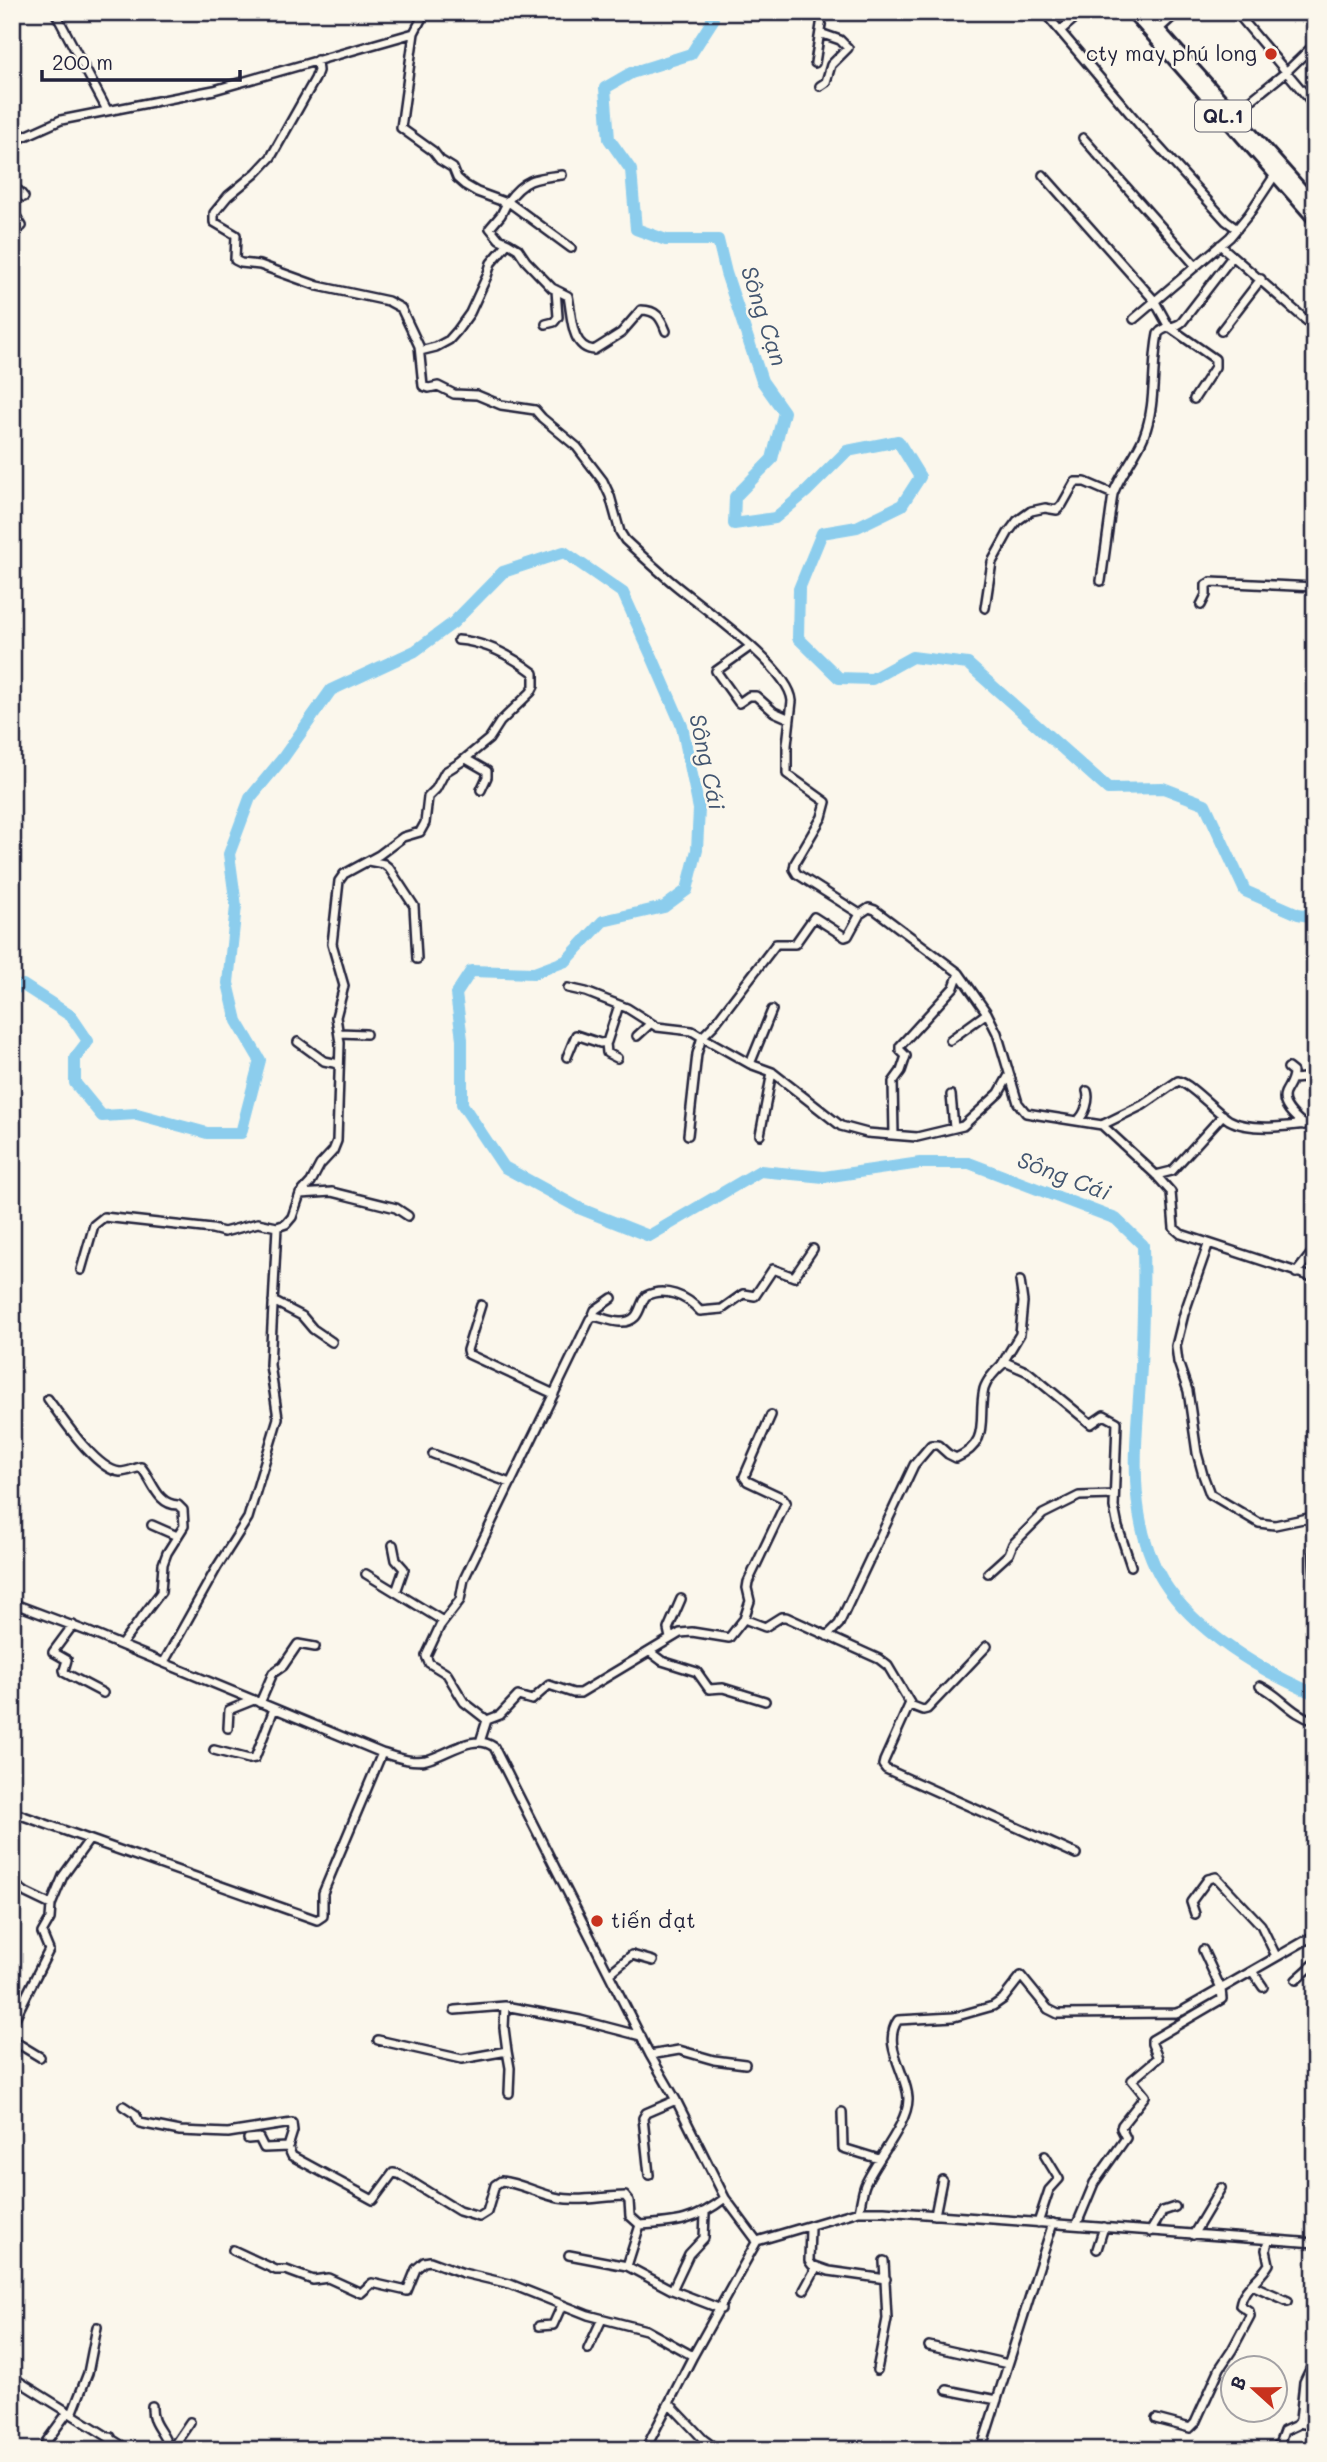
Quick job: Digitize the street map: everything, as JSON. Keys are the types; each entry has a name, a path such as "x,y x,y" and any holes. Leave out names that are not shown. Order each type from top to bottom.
{"highway":[{"name":"QL.1","path":"1132,12 1315,220"},
{"name":"QL.1","path":"1143,12 1315,205"}],"street":[{"path":"55,12 107,110"},
{"path":"425,12 414,33 401,128 453,168 465,185 507,202 571,248"},
{"path":"814,63 823,12"},
{"path":"1044,12 1209,203 1226,222 1237,229"},
{"path":"1060,31 1082,12"},
{"path":"1158,30 1178,12"},
{"path":"1236,12 1315,106"},
{"path":"12,142 46,125 107,110 214,90 414,33"},
{"path":"820,33 841,40 848,48 831,65 826,82 820,86"},
{"path":"1234,114 1286,72 1315,44"},
{"path":"317,60 318,71 315,79 271,157 216,209 213,219 236,235 234,257 238,262 260,265 318,286 388,301 401,308 420,351 423,386 438,386 454,394 477,395 507,407 533,409 577,447 603,481 620,533 625,540 751,646 786,684 791,694 787,774 826,802 822,817 794,869 797,874 859,914"},
{"path":"1083,138 1195,265"},
{"path":"1043,175 1154,300 1169,327 1217,362 1194,399"},
{"path":"1134,319 1237,229 1275,175"},
{"path":"562,176 538,178 524,183 507,202 490,231 518,249 526,261 556,290 568,296 575,331 581,344 589,350 594,350 621,333 642,310 656,313 666,331"},
{"path":"12,193 19,191 24,197"},
{"path":"12,210 22,226 12,233"},
{"path":"420,351 449,340 457,331 470,313 491,263 508,243"},
{"path":"1220,245 1315,328"},
{"path":"1101,581 1114,494 1122,474 1144,437 1154,398 1157,338 1160,330 1182,322 1232,257"},
{"path":"1221,331 1261,279"},
{"path":"546,324 554,322 558,317 556,290"},
{"path":"985,608 992,562 997,549 1017,521 1039,508 1057,510 1074,482 1085,482 1114,494"},
{"path":"1201,605 1206,595 1206,585 1211,582 1315,587"},
{"path":"81,1270 94,1224 104,1217 225,1232 262,1223 277,1227 289,1222 300,1194 312,1182 320,1165 336,1145 339,1033 336,1012 344,986 332,944 338,887 344,874 403,837 419,832 425,823 428,797 447,769 466,759 489,739 500,722 528,696 534,686 535,675 511,657 486,645 458,640"},
{"path":"751,646 716,671 739,703 749,696 756,696 774,712 790,719"},
{"path":"466,759 487,771 481,790"},
{"path":"368,861 389,867 414,906 417,920 417,959"},
{"path":"688,1135 697,1054 702,1037 776,944 795,944 814,916 845,937 848,936 859,914 869,908 959,973 987,1013 997,1034 1008,1077 1021,1109 1027,1113 1102,1125 1171,1192 1174,1228 1181,1234 1315,1278"},
{"path":"894,1135 893,1082 901,1071 906,1056 900,1046 954,987 959,973"},
{"path":"568,988 619,1005 650,1024 692,1031 772,1072 841,1126 867,1133 917,1137 962,1126 999,1093 1008,1077"},
{"path":"617,1058 607,1053 606,1043 619,1005"},
{"path":"750,1063 772,1010"},
{"path":"950,1040 987,1013"},
{"path":"637,1036 650,1024"},
{"path":"339,1033 366,1034"},
{"path":"567,1057 576,1035 606,1043"},
{"path":"298,1042 324,1061 339,1064"},
{"path":"1288,1068 1293,1072 1293,1079 1284,1094 1284,1102 1304,1125"},
{"path":"760,1135 772,1072"},
{"path":"1293,1079 1315,1077"},
{"path":"1102,1125 1143,1105 1178,1081 1187,1084 1223,1115 1241,1124 1278,1128 1315,1123"},
{"path":"1077,1121 1083,1117 1088,1099 1087,1091"},
{"path":"951,1095 954,1128"},
{"path":"1156,1175 1172,1171 1223,1115"},
{"path":"300,1194 332,1192 396,1208 408,1216"},
{"path":"164,1662 248,1518 279,1412 271,1372 277,1227"},
{"path":"1209,1245 1184,1314 1176,1346 1178,1362 1188,1391 1203,1475 1210,1494 1259,1523 1275,1525 1308,1518 1312,1525 1315,1580"},
{"path":"592,1317 598,1316 610,1322 631,1320 646,1296 659,1292 668,1292 693,1302 700,1311 722,1308 743,1294 755,1296 773,1269 794,1277 813,1249"},
{"path":"1296,1273 1315,1249"},
{"path":"827,1636 839,1624 898,1496 922,1454 934,1444 951,1456 959,1457 975,1444 983,1424 985,1386 1019,1337 1023,1303 1020,1280"},
{"path":"487,1720 464,1702 447,1674 429,1664 426,1659 443,1620 460,1600 464,1579 595,1310 612,1298"},
{"path":"273,1301 300,1314 313,1329 332,1342"},
{"path":"481,1305 468,1354 554,1394"},
{"path":"1002,1364 1007,1363 1026,1371 1091,1424 1104,1415 1116,1420 1114,1495 1118,1527 1131,1566"},
{"path":"48,1399 82,1443 104,1466 121,1472 141,1467 163,1502 181,1507 184,1526 164,1560 162,1592 121,1645"},
{"path":"487,1720 500,1715 518,1696 533,1700 550,1685 580,1693 670,1638 685,1632 729,1638 744,1619 750,1601 748,1582 786,1502 744,1477 771,1415"},
{"path":"433,1454 510,1483"},
{"path":"988,1573 1009,1554 1013,1544 1049,1510 1079,1496 1114,1495"},
{"path":"152,1525 177,1536"},
{"path":"393,1545 396,1560 404,1569 396,1592"},
{"path":"366,1574 443,1620"},
{"path":"670,1638 668,1629 681,1599"},
{"path":"12,1603 73,1625 382,1753 412,1761 427,1760 470,1743 486,1741 494,1747 725,2198 757,2241"},
{"path":"744,1619 765,1627 784,1616 886,1663 910,1701 884,1760 886,1769 1076,1854"},
{"path":"73,1625 53,1652 67,1660 65,1674 103,1693"},
{"path":"228,1728 229,1710 257,1701 273,1673 283,1665 298,1644 315,1647"},
{"path":"910,1705 927,1709 987,1646"},
{"path":"650,1652 662,1661 696,1672 709,1689 723,1688 765,1701"},
{"path":"1260,1686 1275,1694 1297,1714 1315,1721"},
{"path":"214,1750 249,1759 255,1758 274,1709"},
{"path":"480,1742 487,1720"},
{"path":"12,1812 313,1920 320,1919 324,1911 323,1893 382,1753"},
{"path":"12,2024 49,1950 42,1933 63,1876 89,1840"},
{"path":"1195,1914 1191,1902 1208,1879 1216,1877 1261,1925 1276,1956"},
{"path":"12,1883 51,1905"},
{"path":"859,2211 866,2184 894,2137 908,2101 892,2042 893,2028 898,2021 954,2017 993,2006 1003,1999 1021,1976 1048,2010 1058,2014 1176,2012 1222,1992 1276,1956 1315,1935"},
{"path":"1077,2224 1094,2183 1126,2138 1122,2124 1145,2096 1132,2080 1158,2058 1152,2040 1220,2001 1222,1992 1203,1950"},
{"path":"610,1973 632,1955 653,1961"},
{"path":"1296,1980 1315,1963"},
{"path":"1254,1973 1263,1987"},
{"path":"455,2010 505,2006 580,2020 641,2036"},
{"path":"505,2006 504,2028 510,2068 509,2093"},
{"path":"12,2040 40,2057"},
{"path":"378,2040 462,2059 507,2052"},
{"path":"650,2055 679,2050 714,2060 745,2064"},
{"path":"649,2175 643,2119 646,2113 676,2100"},
{"path":"123,2106 135,2114 140,2123 180,2131 238,2132 293,2124 288,2147 295,2158 370,2200 376,2199 390,2175 396,2170 459,2211 474,2216 482,2216 487,2212 495,2185 504,2181 560,2198 588,2201 625,2196 629,2201 630,2216 640,2225 672,2223 705,2214 725,2198"},
{"path":"842,2112 843,2148 879,2159"},
{"path":"248,2139 259,2138 264,2148 288,2147"},
{"path":"1038,2222 1049,2190 1059,2179 1045,2156"},
{"path":"935,2215 942,2180"},
{"path":"1193,2235 1221,2188"},
{"path":"1150,2232 1163,2211 1175,2207"},
{"path":"645,2450 757,2241 859,2211 1077,2224 1150,2232 1315,2243"},
{"path":"672,2290 686,2259 704,2238 705,2214"},
{"path":"981,2450 1053,2223"},
{"path":"627,2266 640,2225"},
{"path":"810,2227 809,2261 816,2268 886,2279"},
{"path":"1097,2249 1104,2227"},
{"path":"1156,2419 1193,2427 1220,2368 1250,2316 1249,2311 1240,2303 1245,2290 1269,2264 1266,2250 1268,2240"},
{"path":"233,2250 276,2270 286,2270 313,2280 328,2277 361,2293 372,2283 407,2291 416,2269 430,2260 463,2273 510,2284 602,2319 654,2333 693,2356"},
{"path":"569,2255 627,2266 672,2290 720,2309"},
{"path":"877,2370 887,2319 884,2260"},
{"path":"804,2290 816,2268"},
{"path":"1252,2285 1288,2301"},
{"path":"539,2326 552,2325 562,2305"},
{"path":"588,2349 602,2319"},
{"path":"46,2442 70,2413 88,2373 97,2327"},
{"path":"929,2346 1008,2364"},
{"path":"1299,2423 1304,2382 1315,2359"},
{"path":"12,2376 129,2450"},
{"path":"947,2390 997,2400"},
{"path":"670,2404 703,2439 718,2450"},
{"path":"152,2406 153,2423 165,2438 170,2450"},
{"path":"170,2450 190,2422"},
{"path":"1291,2450 1278,2446 1284,2431 1299,2423 1315,2426"},
{"path":"107,2450 111,2437"}],"waterway":[{"name":"Sông Cạn","path":"710,12 713,20 691,54 631,73 605,88 609,139 631,170 636,229 666,240 718,240 726,273 762,381 784,412 772,459 735,497 734,524 775,518 847,451 898,441 920,477 902,505 857,527 822,533 799,589 798,638 839,678 872,679 912,657 968,664 1108,789 1163,788 1205,804 1245,891 1298,914 1315,917"},
{"name":"Sông Cái","path":"12,990 23,985 71,1016 88,1041 75,1058 75,1083 102,1116 137,1114 207,1133 241,1133 260,1060 237,1021 228,983 236,906 229,854 250,798 283,758 331,690 415,651 453,623 503,572 564,552 623,593 653,659 682,726 699,809 697,850 687,890 664,907 603,921 566,961 534,973 471,971 456,994 462,1039 462,1104 504,1167 581,1209 649,1236 760,1171 824,1177 920,1163 969,1163 1116,1219 1143,1245 1143,1321 1136,1477 1143,1531 1151,1556 1163,1581 1177,1600 1211,1633 1252,1662 1315,1694"}],"place":[{"name":"cty may phú long","path":"1271,54"},
{"name":"tiến đạt","path":"597,1921"}]}
